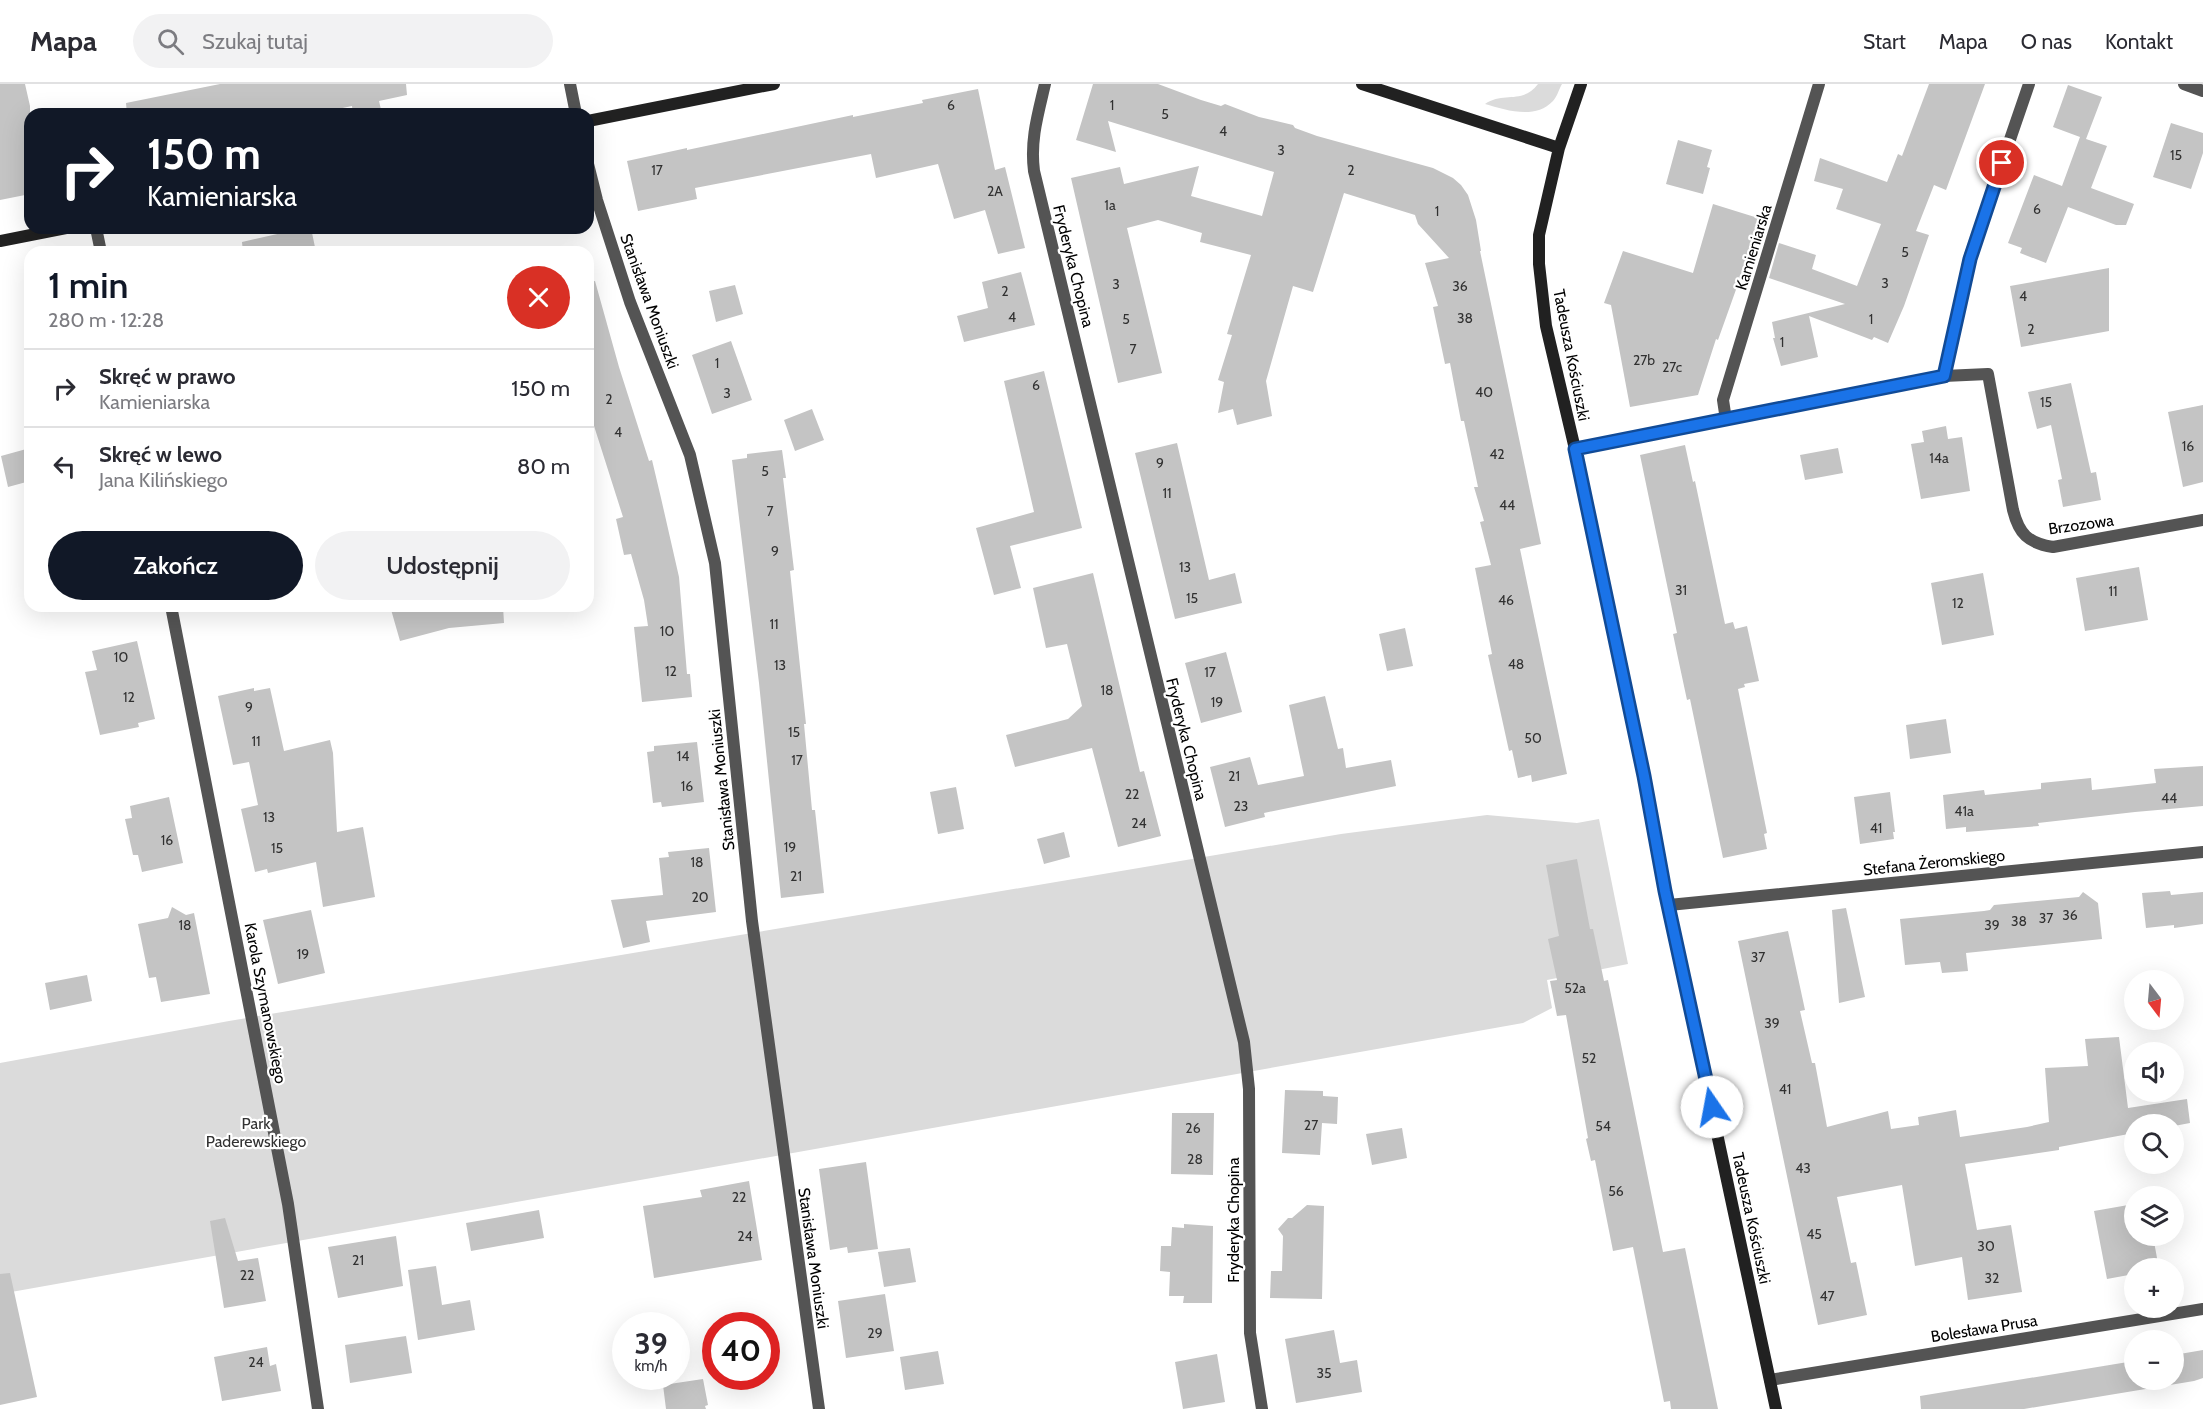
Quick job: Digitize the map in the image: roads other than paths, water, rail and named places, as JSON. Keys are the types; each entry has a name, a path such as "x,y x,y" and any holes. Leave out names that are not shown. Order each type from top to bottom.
{"street":[{"path":"570,84 575,108"},
{"path":"594,120 774,84"},
{"name":"Fryderyka Chopina","path":"1045,84 1034,131 1032,151 1034,171 1244,1042 1249,1089 1250,1333 1262,1409"},
{"path":"1362,84 1559,148"},
{"name":"Tadeusza Kościuszki","path":"1581,84 1559,148 1539,236 1539,264 1546,326 1575,449 1776,1409"},
{"name":"Kamieniarska","path":"1726,420 1723,400 1820,84"},
{"path":"1575,449 1944,376 1970,259 2029,84"},
{"path":"2184,84 2203,91"},
{"name":"Stanisława Moniuszki","path":"594,188 630,302 690,455 715,563 752,921 819,1409"},
{"path":"0,241 36,234"},
{"name":"Brzozowa","path":"1944,376 1988,374 2018,528 2026,537 2039,545 2052,547 2203,520"},
{"name":"Karola Szymanowskiego","path":"172,612 288,1204 318,1409"},
{"name":"Stefana Żeromskiego","path":"1669,905 2203,852"},
{"name":"Bolesława Prusa","path":"1770,1380 2203,1309"}],"park label":[{"name":"Park Paderewskiego","path":"256,1132"}]}
